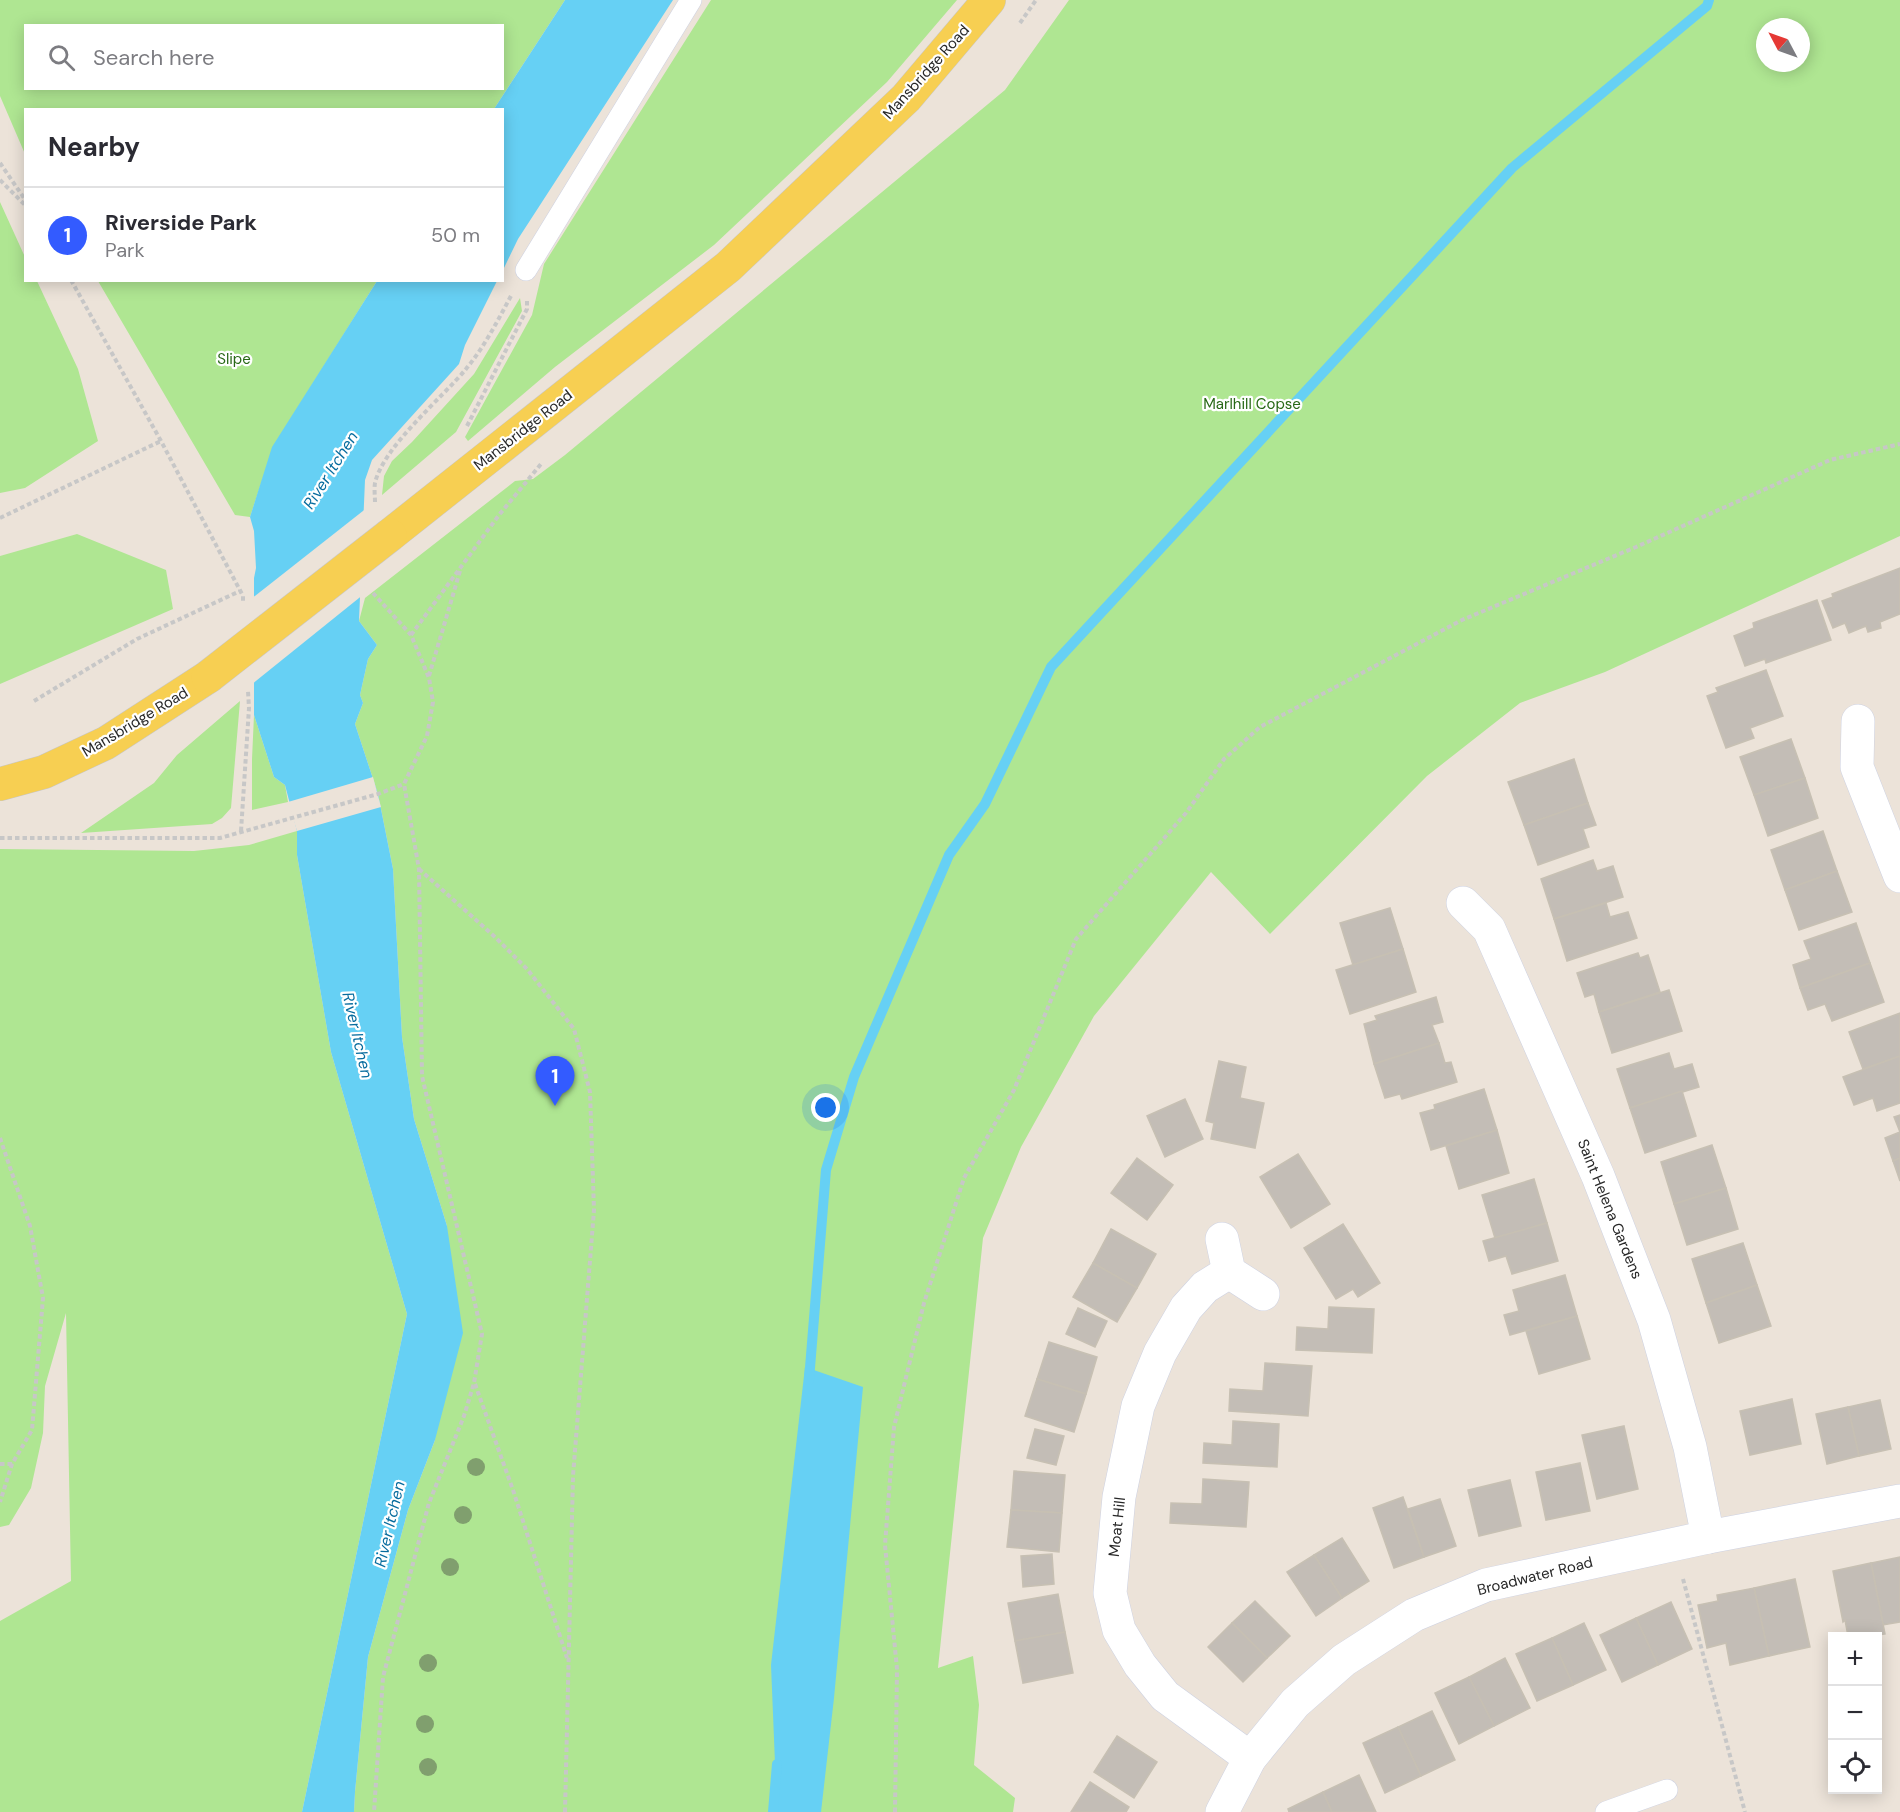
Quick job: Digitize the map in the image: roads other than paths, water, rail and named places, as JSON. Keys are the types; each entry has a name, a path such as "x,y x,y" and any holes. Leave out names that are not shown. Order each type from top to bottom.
{"main road":[{"name":"Mansbridge Road","path":"0,784 44,772 106,743 208,677 390,535 728,267 906,98 989,0"}],"street":[{"path":"1858,721 1857,767 1900,876"},
{"name":"Saint Helena Gardens","path":"1463,903 1490,929 1598,1176 1654,1320 1690,1447 1708,1537"},
{"path":"1221,1239 1229,1272 1263,1294"},
{"name":"Moat Hill","path":"1229,1272 1204,1287 1186,1308 1160,1353 1138,1406 1119,1497 1110,1593 1119,1630 1140,1665 1165,1696 1250,1758"},
{"name":"Broadwater Road","path":"1222,1812 1250,1758 1295,1703 1344,1660 1414,1615 1486,1585 1673,1544 1900,1501"}],"lane":[{"path":"526,270 691,0"},
{"path":"1606,1812 1667,1790"}],"water":[{"path":"565,0 673,0 518,239 504,268 504,108 495,108"},
{"name":"River Itchen","path":"376,282 496,282 465,345 459,364 372,460 365,480 359,621 377,645 368,659 360,695 363,703 355,724 378,794 393,869 402,1037 414,1119 447,1226 463,1333 435,1440 408,1510 368,1657 354,1812 302,1812 407,1314 331,1052 297,855 297,831 285,785 274,777 254,715 254,578 256,568 254,531 250,517 272,447"},
{"path":"805,1367 863,1387 821,1812 777,1812 771,1665"}],"waterway":[{"path":"809,1380 826,1170 854,1077 949,855 985,804 1051,667 1512,168 1707,6 1709,0"},
{"path":"773,1812 777,1764"}],"place":[{"name":"Riverside Park","path":"555,1106"}],"park label":[{"name":"Slipe","path":"234,359"},
{"name":"Marlhill Copse","path":"1252,404"}]}
